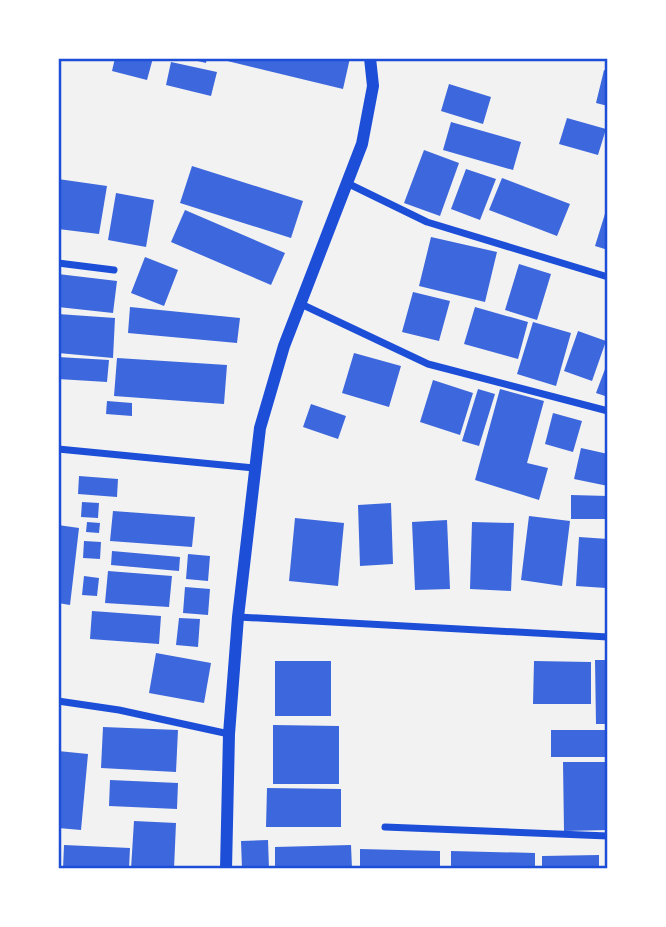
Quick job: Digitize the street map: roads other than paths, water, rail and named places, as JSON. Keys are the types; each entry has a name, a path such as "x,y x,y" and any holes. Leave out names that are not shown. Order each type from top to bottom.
{"street":[{"path":"226,869 229,734 254,468 264,416 301,304 349,184 362,144 373,86 370,58"},
{"path":"349,184 427,222 608,277"},
{"path":"58,263 114,270"},
{"path":"301,304 428,364 608,411"},
{"path":"58,449 254,468"},
{"path":"238,617 608,637"},
{"path":"58,701 119,709 229,734"},
{"path":"385,827 608,836"}]}
